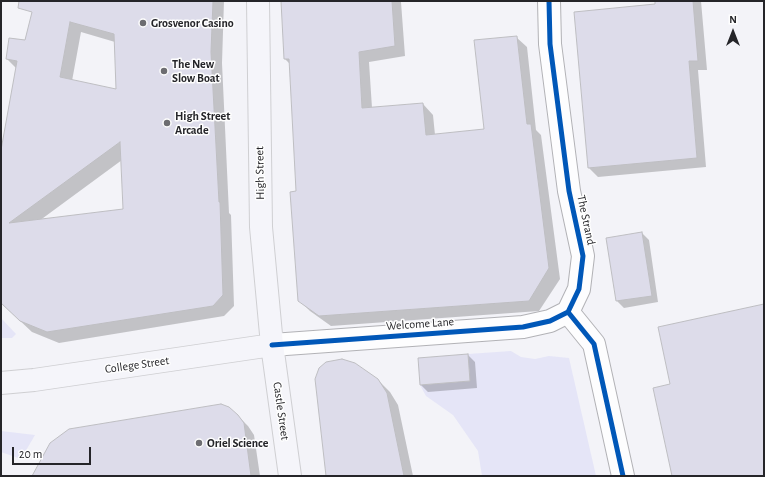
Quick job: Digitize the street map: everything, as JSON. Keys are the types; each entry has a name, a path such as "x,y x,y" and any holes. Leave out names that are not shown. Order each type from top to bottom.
{"main road":[{"name":"High Street","path":"258,1 261,227 272,345"},
{"name":"College Street","path":"1,383 34,380 272,345"},
{"name":"Castle Street","path":"272,345 290,476"}],"street":[{"name":"The Strand","path":"549,1 550,44 568,183 583,256 579,289 568,312"},
{"name":"Welcome Lane","path":"272,345 524,327 550,321 568,312"},
{"path":"568,312 594,344 623,476"}],"shaded area":[{"path":"1,318 16,334 12,338 1,338"},
{"path":"511,351 521,357 535,359 549,356 569,358 596,476 482,476 478,451 453,415 426,396 420,385 470,381 468,354"},
{"path":"1,431 35,435 21,459 1,452"}],"building":[{"path":"19,1 213,1 211,52 220,202 223,295 213,306 47,332 20,321 1,303 1,150 17,61 6,59 9,38 25,40 32,12 18,8","holes":["70,22 114,34 116,89 60,77","120,142 123,209 9,223"]},
{"path":"281,1 392,1 395,46 359,52 362,108 423,103 426,135 484,129 474,40 517,36 527,124 531,124 549,268 529,301 319,316 298,301 290,192 296,191 289,59 284,59"},
{"path":"655,1 693,1 698,61 689,61 697,158 588,168 574,12 655,4"},
{"path":"642,232 652,296 616,301 606,238"},
{"path":"764,304 764,476 672,476 653,388 670,384 658,327"},
{"path":"468,354 470,381 420,385 418,358"},
{"path":"342,359 355,363 378,379 387,393 404,476 326,476 315,379 319,368 326,362"},
{"path":"221,404 229,407 244,423 251,476 32,476 50,443 69,429"}],"cycle path":[{"path":"549,1 550,44 569,191 583,256 579,289 568,312"},
{"path":"568,312 594,344 623,476"},
{"path":"272,345 523,327 550,321 568,312"}],"place":[{"name":"Grosvenor Casino","path":"143,23"},
{"name":"The New Slow Boat","path":"164,71"},
{"name":"High Street Arcade","path":"167,123"},
{"name":"Oriel Science","path":"199,443"}]}
